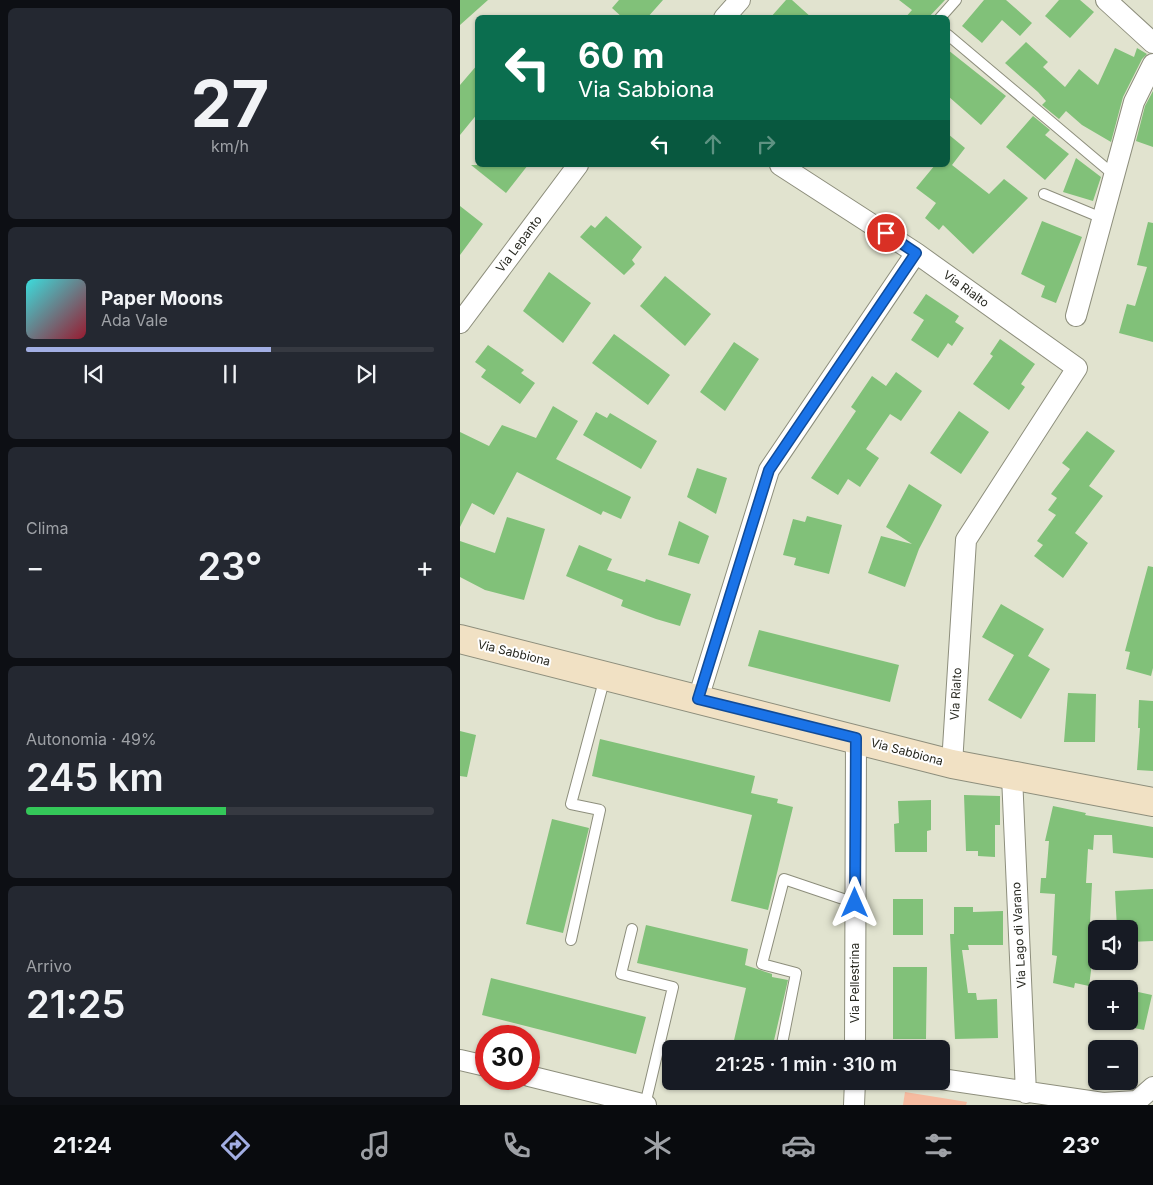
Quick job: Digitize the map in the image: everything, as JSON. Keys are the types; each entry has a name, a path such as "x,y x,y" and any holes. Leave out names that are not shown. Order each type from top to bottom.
{"street":[{"path":"727,15 740,0"},
{"path":"1106,0 1153,43"},
{"path":"1076,316 1134,102 1153,64"},
{"name":"Via Lepanto","path":"460,323 577,167"},
{"path":"698,699 769,470 916,253 783,167"},
{"name":"Via Rialto","path":"916,253 1076,368 966,540 952,764"},
{"name":"Via Sabbiona","path":"460,639 856,738 952,764 1153,802"},
{"name":"Via Pellestrina","path":"855,1040 856,738"},
{"name":"Via Lago di Varano","path":"1012,776 1026,1093"},
{"path":"460,1060 475,1063"},
{"path":"540,1079 646,1105"},
{"path":"950,1080 1103,1103 1137,1101 1153,1087"},
{"path":"854,1105 855,1090"}],"lane":[{"path":"943,15 956,0"},
{"path":"950,37 1114,174"},
{"path":"1044,194 1102,218"},
{"path":"571,940 600,810 571,804 606,676"},
{"path":"783,1040 796,974 762,964 784,879 855,903"},
{"path":"632,929 621,974 673,987 646,1105"}],"shaded area":[{"path":"905,1092 967,1102 966,1105 903,1105"}],"building":[{"path":"460,0 488,0 460,25"},
{"path":"619,0 663,0 650,15 620,15 612,8"},
{"path":"786,0 792,0 809,15 773,15"},
{"path":"899,0 945,0 931,15 908,15 912,10"},
{"path":"984,0 1006,0 1032,23 1020,36 1002,20 982,43 962,26"},
{"path":"1059,0 1080,0 1094,12 1070,38 1045,16"},
{"path":"1026,42 1048,62 1043,67 1065,87 1079,69 1098,85 1115,48 1134,57 1137,48 1147,54 1142,59 1123,97 1111,142 1082,125 1066,111 1059,119 1042,105 1046,101 1038,92 1005,63"},
{"path":"950,52 1006,96 981,125 950,98"},
{"path":"475,68 475,117 460,135 460,85"},
{"path":"1153,91 1153,147 1136,141 1145,106"},
{"path":"1033,116 1050,130 1045,135 1069,154 1045,180 1006,147"},
{"path":"950,136 965,148 952,165 989,194 1004,179 1028,198 973,254 943,225 939,230 925,218 936,203 916,188 933,167 950,167"},
{"path":"1076,158 1101,177 1093,201 1063,192"},
{"path":"471,165 475,165 475,167 526,167 506,193"},
{"path":"460,206 483,224 460,255"},
{"path":"606,216 642,247 632,260 635,264 624,275 580,237 591,225 595,228"},
{"path":"1042,221 1082,237 1056,303 1041,297 1045,286 1021,274"},
{"path":"1148,222 1153,223 1153,342 1119,333 1127,304 1135,306 1147,267 1137,265"},
{"path":"549,272 591,303 563,343 523,311"},
{"path":"665,276 711,314 685,346 640,306"},
{"path":"926,294 959,316 955,322 964,328 952,346 948,343 938,358 911,340 924,320 913,313"},
{"path":"614,334 670,375 648,405 592,363"},
{"path":"1000,339 1035,364 1021,384 1025,387 1009,410 973,384 993,356 990,354"},
{"path":"734,342 759,359 725,411 700,392"},
{"path":"488,345 524,370 521,373 535,383 520,404 481,377 486,370 475,362"},
{"path":"896,372 922,391 901,421 890,414 866,449 879,458 860,487 848,479 838,495 811,478 856,411 851,407 872,376 886,386"},
{"path":"553,406 578,421 556,459 631,497 621,519 603,511 601,515 517,472 494,515 472,503 460,527 460,432 489,446 502,425 536,438"},
{"path":"959,411 989,432 961,474 930,453"},
{"path":"596,412 607,418 610,413 657,441 641,469 583,435"},
{"path":"1087,431 1115,451 1089,486 1103,496 1075,533 1088,543 1063,578 1034,556 1043,545 1037,541 1056,515 1048,510 1057,498 1051,494 1070,469 1062,463"},
{"path":"697,468 727,478 716,514 687,497"},
{"path":"909,484 942,505 919,549 905,587 868,573 881,536 912,544 886,527"},
{"path":"807,516 842,525 829,574 794,565 796,558 783,555 793,519 805,522"},
{"path":"507,517 545,529 524,600 485,590 460,577 460,541 495,553"},
{"path":"679,521 709,536 699,564 668,555"},
{"path":"579,545 612,559 607,570 645,582 646,579 691,594 680,626 621,606 623,600 566,576"},
{"path":"1148,566 1153,567 1153,668 1151,676 1126,669 1130,652 1125,651"},
{"path":"1001,604 1044,629 1028,656 1050,669 1021,719 988,700 1014,655 982,637"},
{"path":"759,630 899,665 890,702 748,666"},
{"path":"1068,693 1096,694 1095,742 1064,742"},
{"path":"1139,700 1153,701 1153,771 1137,770 1140,728 1138,728"},
{"path":"460,731 476,735 467,777 460,776"},
{"path":"600,739 755,776 751,793 778,799 777,803 793,807 768,910 731,901 752,815 592,776"},
{"path":"964,795 1000,796 1000,825 995,825 995,857 978,856 978,851 966,851"},
{"path":"931,800 931,830 927,831 927,852 895,852 894,824 899,823 898,801"},
{"path":"1053,806 1086,813 1085,815 1153,827 1153,858 1113,853 1112,835 1094,835 1093,850 1088,849 1086,883 1092,883 1090,920 1088,920 1088,970 1091,970 1088,986 1075,983 1074,988 1053,983 1057,956 1052,955 1055,894 1040,893 1041,878 1046,878 1049,841 1045,841"},
{"path":"552,819 589,828 563,933 526,924"},
{"path":"1153,889 1153,941 1138,942 1138,920 1117,920 1115,891"},
{"path":"893,899 923,899 923,935 893,935"},
{"path":"954,907 973,907 973,912 1003,911 1003,945 968,945 969,950 962,950 968,993 976,993 977,1000 997,999 998,1038 955,1039 950,934 954,934"},
{"path":"646,925 748,949 745,965 772,974 772,977 788,980 774,1040 734,1040 746,988 637,963"},
{"path":"893,967 927,967 926,1039 893,1039"},
{"path":"491,978 646,1017 636,1054 540,1030 540,1025 521,1025 482,1015"},
{"path":"1138,992 1152,995 1144,1030 1138,1029"}],"route":[{"path":"855,903 856,738 698,699 769,470 916,253 886,233"}]}
